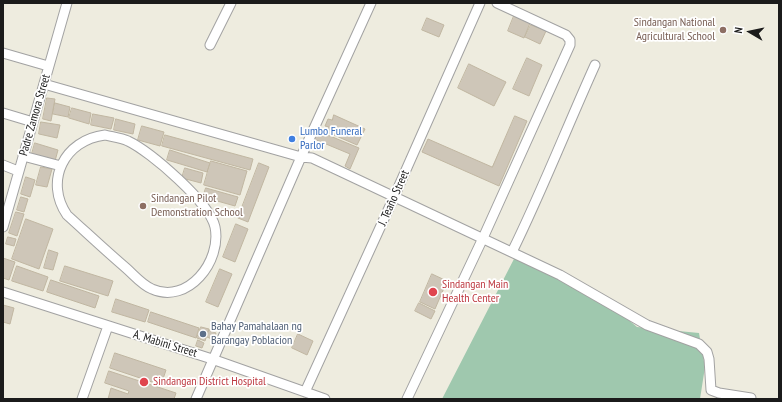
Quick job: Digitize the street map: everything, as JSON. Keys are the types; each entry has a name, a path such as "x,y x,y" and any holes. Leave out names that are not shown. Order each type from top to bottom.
{"street":[{"name":"Padre Zamora Street","path":"3,227 67,3"},
{"path":"210,44 231,3"},
{"path":"196,399 212,359 301,157 371,3"},
{"name":"J. Teaño Street","path":"305,392 480,3"},
{"path":"407,399 483,238 571,42 566,35 497,3"},
{"path":"3,53 48,66"},
{"path":"512,252 531,213 559,143 595,65"},
{"path":"44,84 301,157 312,158 560,275 586,291 613,304 647,325 699,344 707,352 710,385 714,392 751,398"},
{"path":"3,113 33,122"},
{"path":"104,135 119,138 142,149 197,197 211,214 216,237 210,265 193,282 173,292 164,292 146,286 67,215 58,194 57,178 61,166 68,154 92,137 104,135"},
{"path":"23,156 61,166"},
{"path":"3,166 18,171"},
{"name":"A. Mabini Street","path":"3,292 212,359 325,399"},
{"path":"82,399 108,326"}],"green space":[{"path":"515,257 613,307 637,327 699,333 705,367 700,399 442,399"}],"building":[{"path":"514,16 530,23 524,38 508,31"},
{"path":"427,18 444,25 439,37 422,30"},
{"path":"531,25 546,31 540,44 525,37"},
{"path":"527,58 542,65 529,96 513,89"},
{"path":"469,64 506,82 494,106 458,88"},
{"path":"47,98 55,99 51,121 43,119"},
{"path":"55,103 70,107 68,117 53,114"},
{"path":"72,108 91,113 89,124 69,118"},
{"path":"93,114 114,118 111,129 91,125"},
{"path":"334,115 365,129 357,145 327,132 329,127 325,126 328,119 332,120"},
{"path":"515,116 527,121 499,186 422,152 428,139 492,167"},
{"path":"116,119 135,124 133,134 114,130"},
{"path":"41,122 60,125 57,138 39,134"},
{"path":"142,126 164,132 160,146 138,140"},
{"path":"318,131 359,148 350,169 345,166 350,154 314,139"},
{"path":"165,135 253,159 250,170 162,146"},
{"path":"35,143 58,150 55,161 32,154"},
{"path":"170,150 210,163 207,172 167,160"},
{"path":"211,161 247,171 240,195 204,185"},
{"path":"259,163 269,167 248,222 238,218"},
{"path":"41,167 52,169 47,187 36,185"},
{"path":"185,168 203,173 201,183 182,178"},
{"path":"26,177 35,180 30,197 21,194"},
{"path":"206,188 238,197 235,206 203,197"},
{"path":"21,197 28,199 24,212 17,210"},
{"path":"16,212 24,214 17,236 9,233"},
{"path":"26,219 53,229 39,269 12,259"},
{"path":"236,224 248,229 235,262 223,257"},
{"path":"8,237 16,239 14,246 6,244"},
{"path":"49,250 58,253 53,270 44,268"},
{"path":"3,258 15,262 9,280 3,278"},
{"path":"17,266 48,277 43,291 12,281"},
{"path":"65,266 113,281 108,296 60,281"},
{"path":"220,269 232,274 218,307 206,302"},
{"name":"Sindangan Main Health Center","path":"432,274 447,281 435,309 420,302"},
{"path":"51,280 99,296 95,308 47,292"},
{"path":"116,299 149,310 145,322 112,312"},
{"path":"419,303 435,311 431,319 415,311"},
{"path":"3,305 14,308 10,324 3,322"},
{"path":"151,312 199,328 196,338 148,322"},
{"name":"Bahay Pamahalaan ng Barangay Poblacion","path":"201,327 209,329 205,341 197,338"},
{"path":"209,330 216,333 214,340 207,337"},
{"path":"298,334 313,341 307,355 292,348"},
{"path":"198,340 204,343 202,348 196,346"},
{"path":"115,353 166,370 161,385 110,368"},
{"path":"109,371 176,393 174,399 108,399 111,388 128,394 129,391 105,383"}],"place":[{"name":"Sindangan National Agricultural School","path":"723,30"},
{"name":"Lumbo Funeral Parlor","path":"292,139"},
{"name":"Sindangan Pilot Demonstration School","path":"143,206"},
{"name":"Sindangan Main Health Center","path":"433,292"},
{"name":"Bahay Pamahalaan ng Barangay Poblacion","path":"203,334"},
{"name":"Sindangan District Hospital","path":"144,382"}]}
